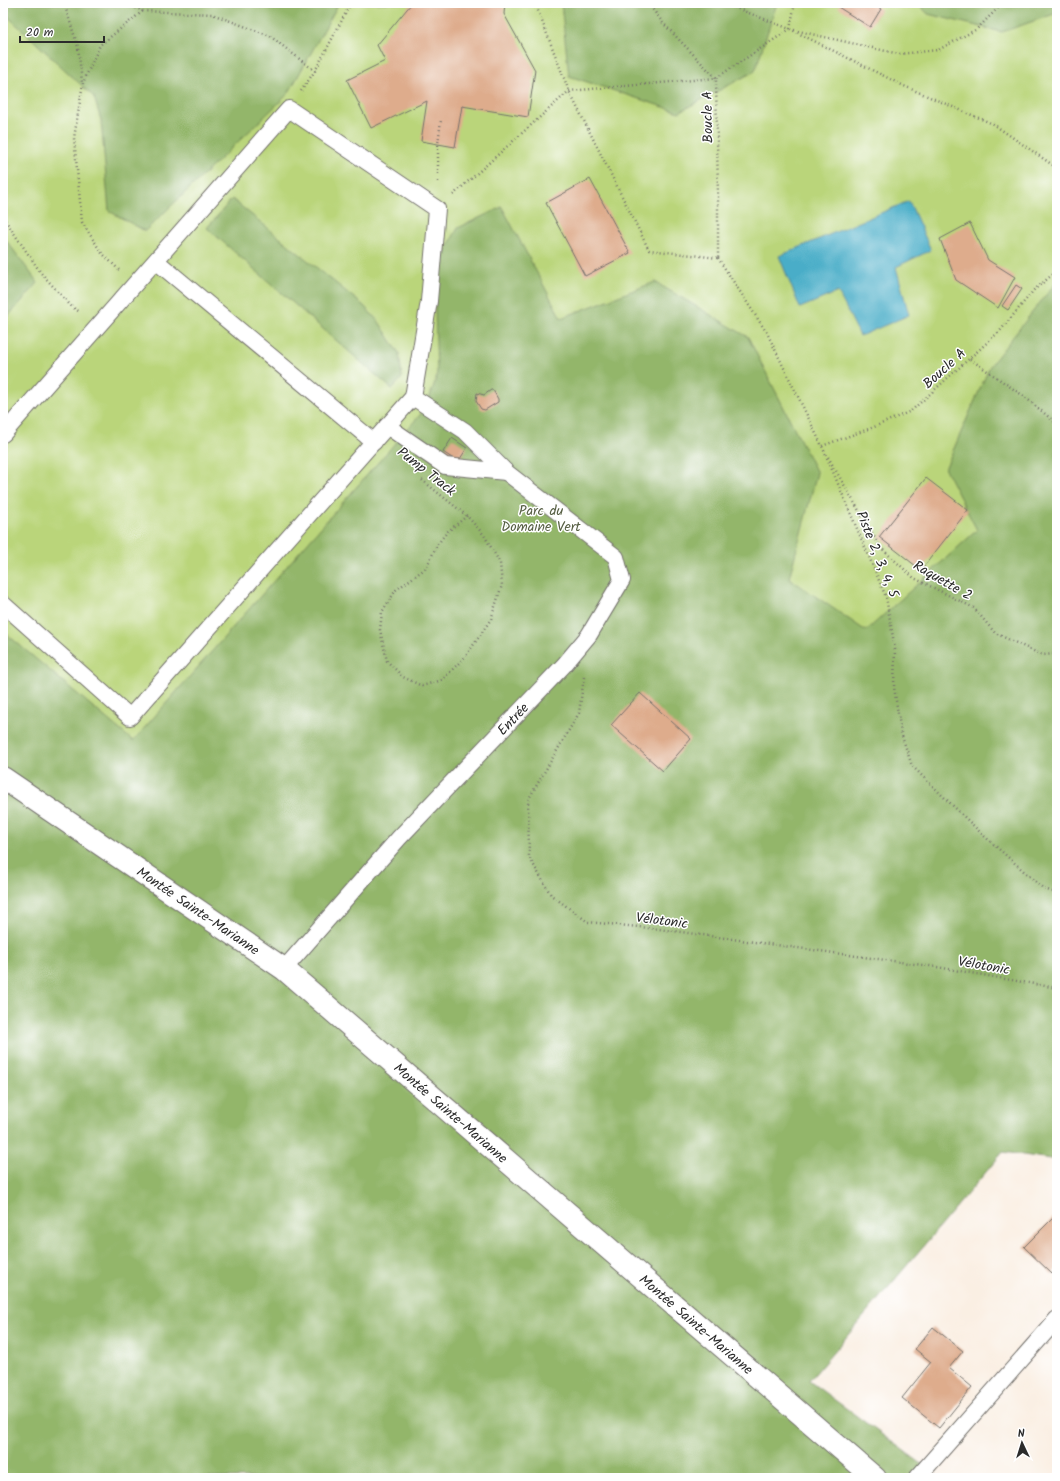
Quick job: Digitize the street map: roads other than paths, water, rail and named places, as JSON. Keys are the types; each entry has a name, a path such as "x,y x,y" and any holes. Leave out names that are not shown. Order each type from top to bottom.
{"street":[{"name":"Montée Sainte-Marianne","path":"3,778 284,969 875,1478"}],"lane":[{"path":"3,434 289,109 437,209 429,301 413,397 130,717 3,604"},
{"path":"156,261 374,442"},
{"name":"Entrée","path":"284,969 399,838 564,665 589,635 622,580 616,557 506,472 465,431 413,397"},
{"path":"387,426 445,466 506,472"},
{"path":"917,1478 1057,1319"}],"water":[{"path":"909,201 931,250 896,267 909,315 860,336 838,292 800,308 779,256"}],"park label":[{"name":"Parc du Domaine Vert","path":"541,518"}]}
